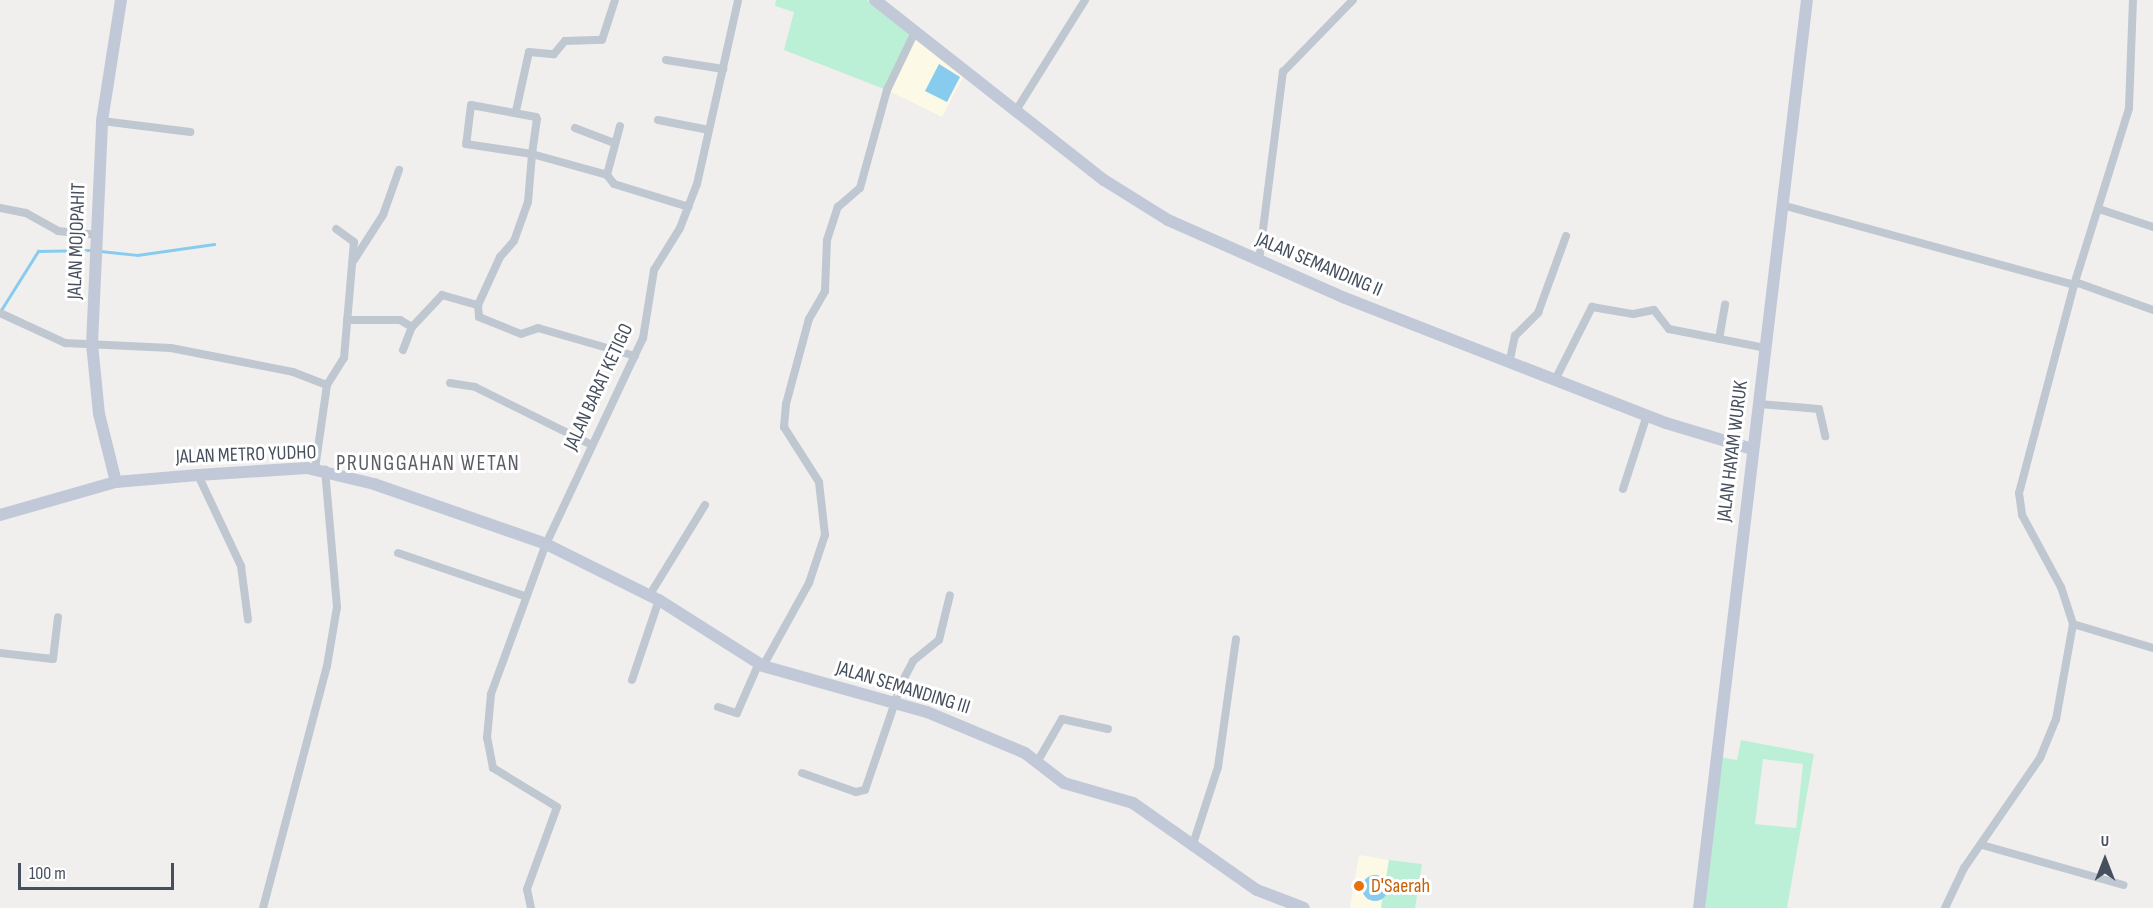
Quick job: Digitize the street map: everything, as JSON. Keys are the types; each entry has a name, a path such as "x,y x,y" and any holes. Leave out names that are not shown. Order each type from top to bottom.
{"street":[{"name":"JALAN MOJOPAHIT","path":"116,482 99,414 92,344 102,121 121,0"},
{"path":"516,111 528,52 554,54 565,41 602,40 615,0"},
{"name":"JALAN BARAT KETIGO","path":"531,908 527,889 557,807 495,771 487,738 491,694 524,596 546,544 590,444 635,356 648,323 654,270 689,207 738,0"},
{"name":"JALAN SEMANDING II","path":"875,0 914,34 1017,109 1142,205 1258,261 1647,415 1752,449"},
{"path":"1017,109 1084,0"},
{"path":"1258,261 1283,72 1353,0"},
{"name":"JALAN HAYAM WURUK","path":"1699,908 1752,449 1760,404 1808,0"},
{"path":"1945,908 1982,844 2047,746 2073,624 2061,587 2022,514 2019,493 2076,284 2102,210 2129,108 2133,0"},
{"path":"718,707 737,713 761,664 809,583 825,535 819,482 784,427 786,404 809,319 825,291 827,240 838,207 860,188 887,90 914,34"},
{"path":"666,60 723,69"},
{"path":"635,356 538,328 520,334 479,317 478,304 520,228 532,154 537,119 516,111 471,104 465,144 532,154 607,175 617,186 689,207"},
{"path":"658,120 709,130"},
{"path":"102,121 190,132"},
{"path":"607,175 620,126"},
{"path":"575,128 614,143"},
{"path":"352,263 383,215 399,170"},
{"path":"1782,205 2076,284 2153,310"},
{"path":"0,208 26,213 58,231 98,236"},
{"path":"2102,210 2153,227"},
{"path":"263,908 325,678 337,607 320,470 327,385 344,358 353,239 336,230"},
{"path":"1510,359 1515,336 1538,314 1566,236"},
{"path":"403,350 412,327 443,294 478,304"},
{"path":"1719,339 1725,305"},
{"path":"1556,378 1586,311 1592,307 1633,314 1654,310 1669,328 1766,348"},
{"path":"0,313 50,338 92,344 171,348 293,372 327,385"},
{"path":"347,320 396,320 412,327"},
{"path":"450,383 475,387 590,444"},
{"path":"1760,404 1819,409 1825,436"},
{"path":"1623,489 1647,415"},
{"name":"JALAN METRO YUDHO","path":"0,515 116,482 198,475 320,470 546,544"},
{"path":"198,475 241,566 248,620"},
{"path":"632,680 654,598 705,505"},
{"name":"JALAN SEMANDING III","path":"546,544 654,598 761,664 954,721 1025,753 1036,764 1064,783 1134,803 1257,890 1304,908"},
{"path":"398,553 524,596"},
{"path":"802,773 856,792 865,790 913,661 944,632 950,595"},
{"path":"0,654 53,658 58,617"},
{"path":"2073,624 2153,648"},
{"path":"1193,843 1218,767 1236,639"},
{"path":"1036,764 1062,719 1108,729"},
{"path":"1982,844 2123,885"}],"shaded area":[{"path":"915,39 963,77 942,117 889,91"},
{"path":"1359,855 1389,860 1381,908 1350,908"}],"green space":[{"path":"776,0 867,0 910,34 884,89 784,50 794,12 775,6"},
{"path":"1741,740 1814,754 1787,908 1702,908 1720,757 1737,760","holes":["1763,759 1803,764 1796,828 1755,824"]},
{"path":"1389,860 1422,864 1415,908 1381,908"}],"water":[{"path":"939,64 960,77 947,102 925,91"},
{"path":"1375,875 1384,879 1388,888 1384,897 1375,901 1366,897 1362,888 1366,879"}],"waterway":[{"path":"100,251 137,255 214,244"},
{"path":"1,310 38,251 93,250"}],"place":[{"name":"D'Saerah","path":"1359,886"}],"district":[{"name":"PRUNGGAHAN WETAN","path":"428,464"}]}
